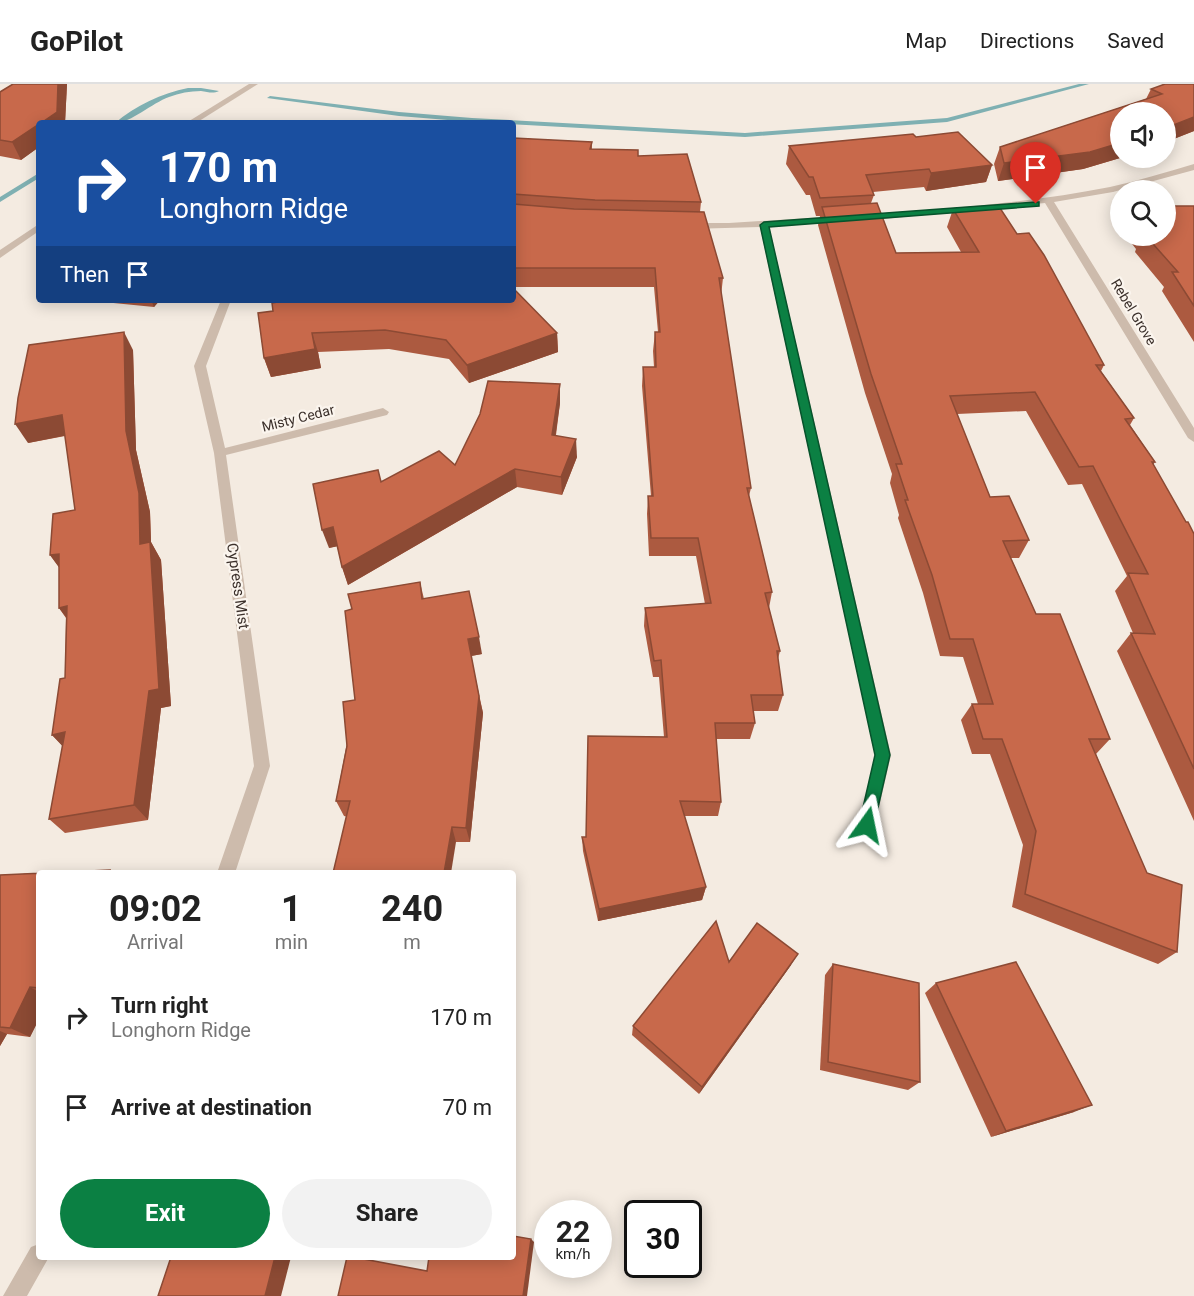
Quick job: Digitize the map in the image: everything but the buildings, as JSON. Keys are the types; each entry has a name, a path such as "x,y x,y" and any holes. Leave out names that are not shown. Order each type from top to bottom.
{"street":[{"path":"195,120 255,84"},
{"path":"682,226 764,225 968,211 1049,202 1100,194 1156,180 1194,167"},
{"name":"Rebel Grove","path":"1049,202 1194,438"},
{"path":"764,225 883,755 867,825"},
{"path":"0,255 36,228"},
{"name":"Cypress Mist","path":"225,303 200,366 220,453 262,766 227,870"},
{"name":"Misty Cedar","path":"220,453 383,412"},
{"path":"15,1296 36,1260"}],"waterway":[{"path":"516,122 745,135 947,120 1086,84"},
{"path":"123,120 153,101 176,92 201,89 216,91"},
{"path":"270,98 399,114 472,120"},
{"path":"0,200 36,177"}],"route":[{"path":"867,825 883,755 764,225 1036,204"}]}
